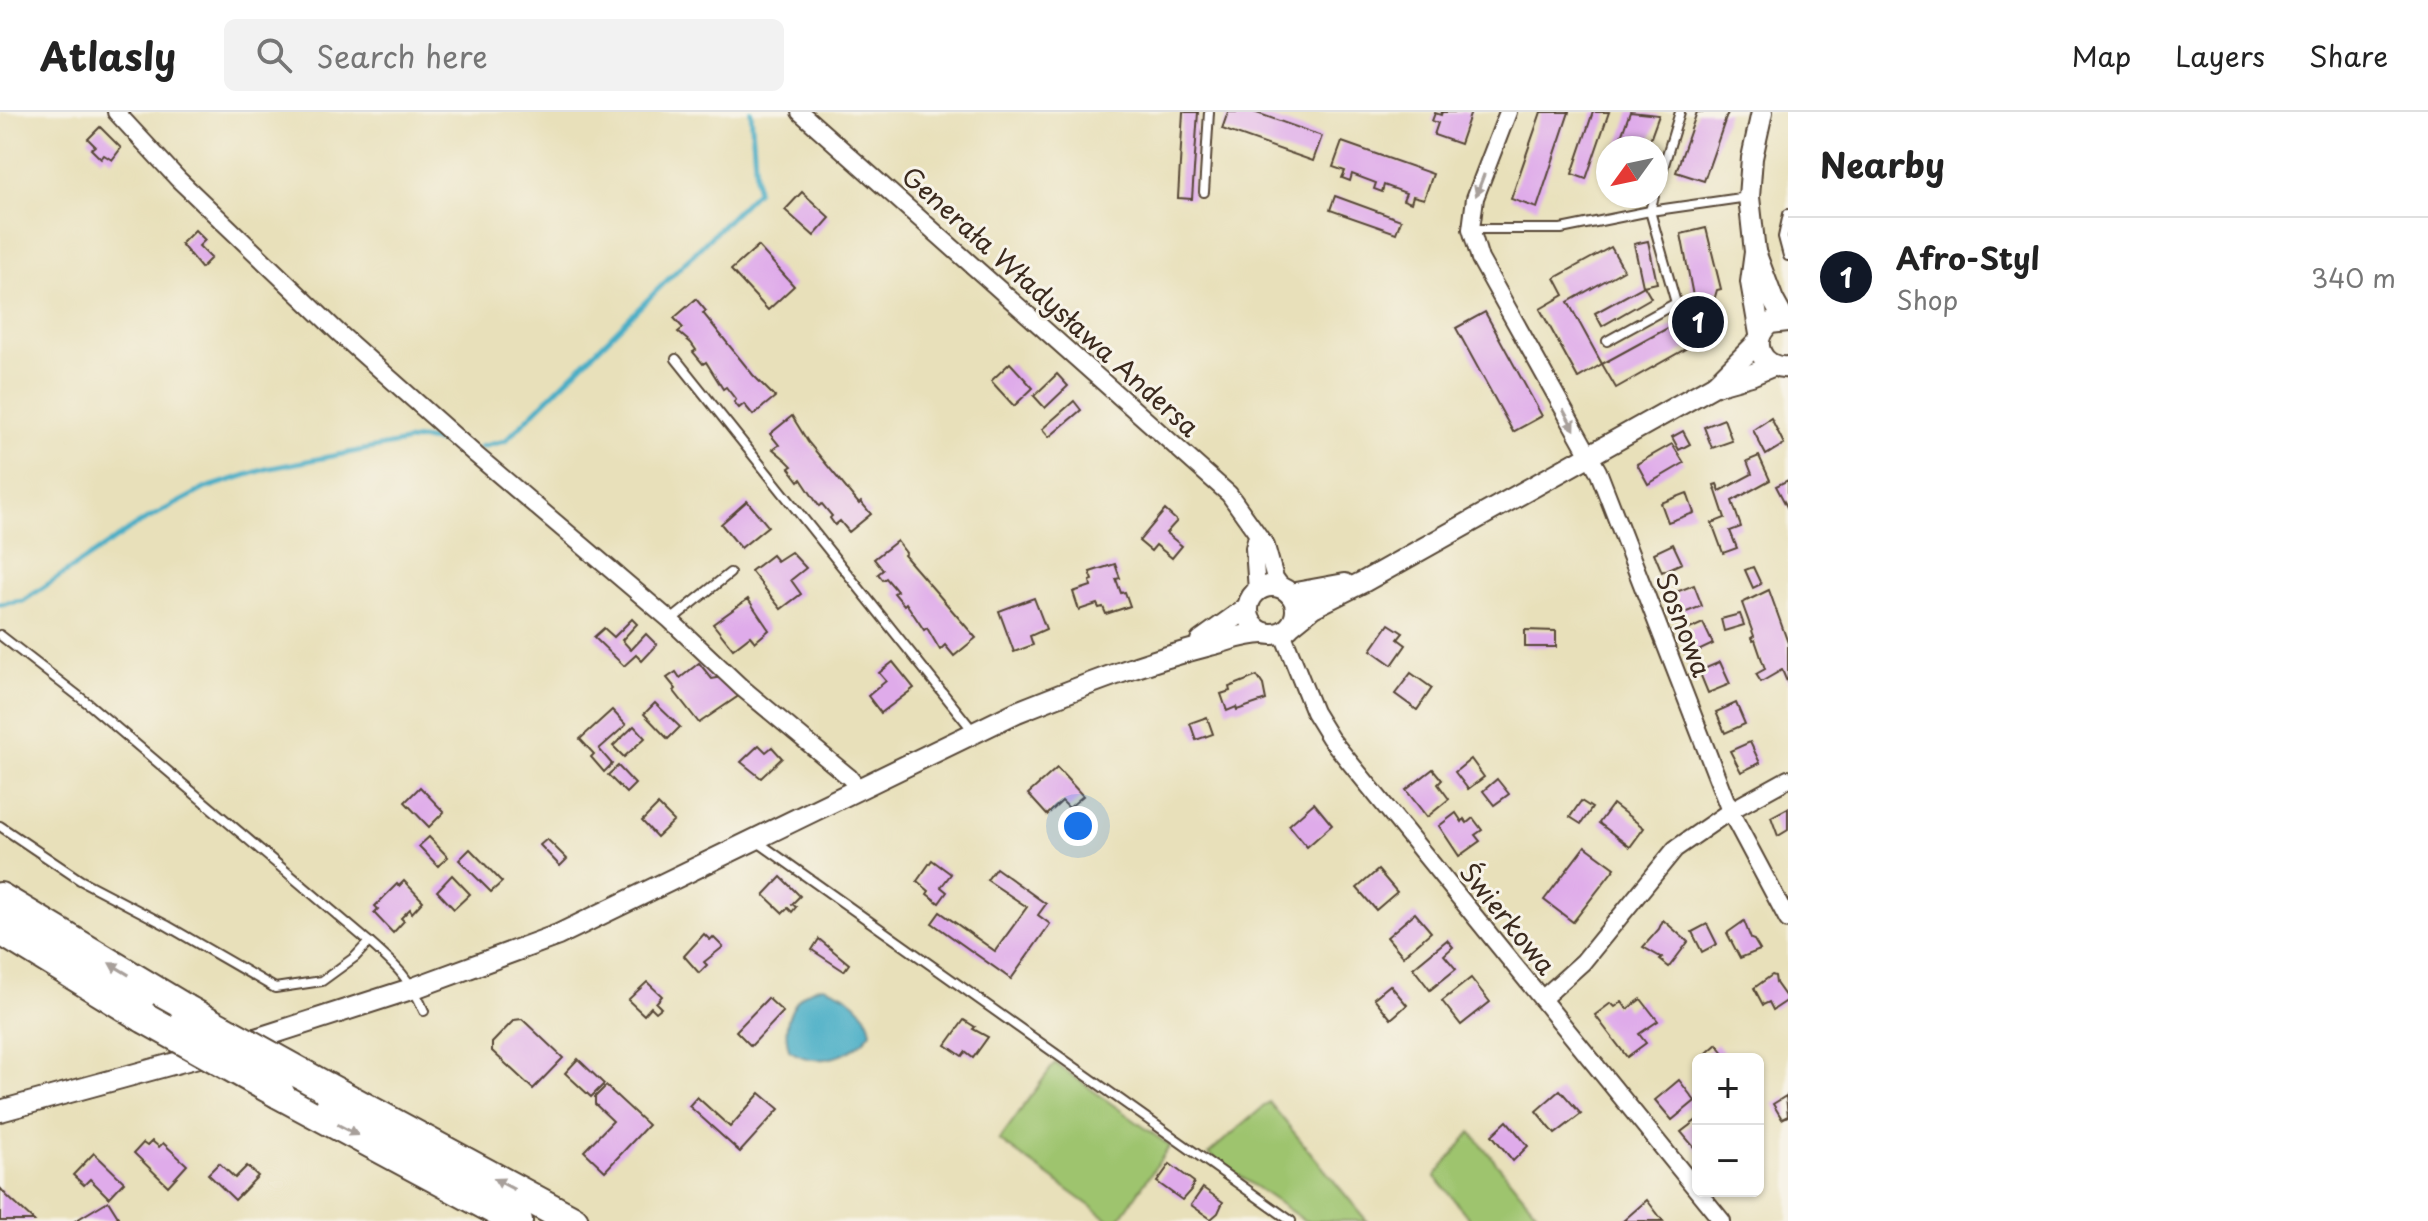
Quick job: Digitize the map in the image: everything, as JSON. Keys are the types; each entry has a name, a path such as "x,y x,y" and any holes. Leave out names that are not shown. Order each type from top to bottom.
{"highway":[{"path":"0,898 186,1010 573,1221"},
{"path":"0,929 145,1018 517,1221"}],"street":[{"path":"116,112 178,179 339,333 476,455 670,620 741,687 849,777 859,789"},
{"name":"Generała Władysława Andersa","path":"800,112 1229,494 1266,546 1275,578 1286,591"},
{"path":"1471,229 1475,198 1508,112"},
{"path":"1762,112 1752,158 1749,197 1755,252 1751,282 1759,351 1764,360 1782,370"},
{"name":"Sosnowa","path":"1471,229 1480,259 1591,456 1730,811 1788,920"},
{"path":"1715,385 1770,323 1786,321 1773,300 1755,252"},
{"path":"0,1111 209,1054 414,988 558,935 975,732 1094,681 1183,651 1250,633 1279,629 1313,607 1715,385 1782,370"},
{"path":"1257,536 1251,623 1279,629"},
{"path":"1183,651 1268,586 1286,591 1365,581"},
{"path":"1279,629 1296,608 1286,591"},
{"name":"Świerkowa","path":"1279,629 1314,712 1330,738 1722,1221"},
{"path":"1542,999 1583,962 1675,849 1730,811 1788,779"}],"lane":[{"path":"1204,192 1209,112"},
{"path":"1668,151 1680,112"},
{"path":"1471,229 1561,229 1650,211 1749,197"},
{"path":"1607,341 1676,303 1651,208"},
{"path":"1788,214 1783,237 1788,256"},
{"path":"676,359 975,732"},
{"path":"670,620 730,573"},
{"path":"0,635 90,705 369,942 404,974 424,1011"},
{"path":"0,826 80,880 275,988 322,981 355,957 369,942"},
{"path":"754,839 1291,1221"}],"green space":[{"path":"1055,1063 1170,1146 1118,1221 1111,1221 999,1140"},
{"path":"1269,1102 1367,1221 1305,1221 1208,1154"},
{"path":"1471,1132 1544,1221 1471,1221 1435,1176"}],"water":[{"path":"823,986 854,1002 869,1023 871,1032 854,1048 833,1058 799,1056 789,1050 788,1019 804,995"}],"building":[{"path":"1183,112 1198,112 1192,199 1178,198"},
{"path":"1228,112 1254,112 1322,136 1313,161 1222,129"},
{"path":"1442,112 1471,112 1460,144 1434,135 1438,123 1432,121 1435,113 1441,115"},
{"path":"1541,112 1569,112 1537,208 1511,199"},
{"path":"1593,112 1609,112 1601,136 1596,136 1596,150 1586,179 1572,174"},
{"path":"1630,112 1659,115 1651,136 1621,136"},
{"path":"1697,112 1728,112 1704,181 1676,172"},
{"path":"100,127 121,148 112,160 104,155 101,159 91,149 95,146 88,139"},
{"path":"1342,142 1433,174 1424,199 1413,196 1411,203 1403,200 1406,193 1384,185 1382,192 1374,189 1376,183 1352,174 1350,181 1342,178 1345,171 1333,167"},
{"path":"802,192 830,218 814,236 785,210"},
{"path":"1335,196 1401,220 1396,233 1330,210"},
{"path":"1706,228 1721,289 1717,290 1704,334 1699,336 1701,340 1616,388 1602,364 1688,317 1693,296 1681,234"},
{"path":"195,230 205,240 199,246 211,258 201,268 181,244"},
{"path":"1648,241 1657,283 1643,286 1634,244"},
{"path":"758,246 794,286 768,310 731,270"},
{"path":"1611,247 1624,270 1568,302 1602,364 1578,378 1540,309 1564,295 1555,278"},
{"path":"1644,286 1651,298 1602,326 1595,313"},
{"path":"696,299 706,311 703,313 775,397 753,415 744,404 739,408 706,362 703,364 693,352 696,350 691,343 678,332 683,328 674,318"},
{"path":"1485,312 1542,416 1513,432 1456,328"},
{"path":"1010,363 1033,388 1014,406 991,381"},
{"path":"1057,374 1068,386 1045,408 1034,396"},
{"path":"1074,401 1081,410 1049,437 1042,429"},
{"path":"792,416 808,442 859,504 861,502 871,514 849,532 840,521 835,525 830,518 832,516 822,504 819,506 801,479 799,481 789,468 792,466 773,449 779,445 770,434"},
{"path":"1771,418 1784,444 1766,455 1753,430"},
{"path":"1724,419 1732,441 1712,448 1704,427"},
{"path":"1683,431 1690,444 1679,450 1672,437"},
{"path":"1672,444 1684,463 1648,484 1637,464"},
{"path":"1759,456 1770,480 1732,501 1741,527 1730,531 1737,548 1723,553 1712,523 1725,518 1714,485 1717,484 1720,491 1752,474 1747,461"},
{"path":"1788,480 1788,509 1776,486"},
{"path":"1687,493 1694,513 1668,522 1661,503"},
{"path":"747,501 768,526 741,548 721,524"},
{"path":"1165,510 1177,521 1166,533 1182,546 1172,558 1156,545 1151,551 1139,541"},
{"path":"897,541 906,553 904,555 976,638 954,656 945,645 940,650 927,628 924,630 906,603 904,605 894,593 897,591 878,574 883,570 874,559"},
{"path":"1673,544 1682,563 1662,572 1654,553"},
{"path":"791,552 806,568 791,580 801,594 781,609 751,571 772,555 777,561"},
{"path":"1115,564 1121,593 1125,592 1130,606 1106,614 1103,607 1099,608 1097,604 1079,610 1073,592 1091,586 1090,581 1093,580 1090,572"},
{"path":"1753,567 1761,584 1753,588 1745,570"},
{"path":"1694,585 1702,606 1679,615 1671,594"},
{"path":"1769,590 1788,643 1788,684 1782,670 1761,682 1756,674 1765,669 1755,640 1751,638 1754,636 1742,603"},
{"path":"1034,598 1046,629 1030,636 1033,645 1014,652 999,611"},
{"path":"748,599 769,630 755,642 750,636 733,649 713,624"},
{"path":"1740,614 1744,625 1724,631 1721,619"},
{"path":"632,619 637,624 622,640 631,650 646,634 657,645 642,661 636,655 624,666 594,637 604,628 614,637"},
{"path":"1703,623 1713,644 1694,653 1683,632"},
{"path":"1389,624 1403,633 1398,639 1406,645 1392,665 1371,650"},
{"path":"1525,630 1556,631 1556,647 1525,647"},
{"path":"893,662 914,688 881,713 868,696 886,681 879,673"},
{"path":"1720,662 1730,684 1708,693 1699,671"},
{"path":"699,663 712,679 723,677 740,695 699,723 667,678 676,672 680,678"},
{"path":"1411,673 1432,688 1417,710 1395,694"},
{"path":"1257,676 1263,685 1266,700 1227,711 1221,694 1230,691 1229,687"},
{"path":"655,703 680,727 668,739 644,714"},
{"path":"1736,703 1745,724 1725,733 1716,712"},
{"path":"612,710 626,725 599,749 612,764 604,772 591,757 594,754 580,739"},
{"path":"1207,717 1213,734 1196,740 1190,723"},
{"path":"634,726 645,738 624,757 613,746"},
{"path":"1750,742 1760,763 1741,772 1730,751"},
{"path":"759,745 766,752 772,747 782,758 761,778 741,762"},
{"path":"1471,759 1484,777 1468,789 1455,772"},
{"path":"618,766 635,784 626,793 608,775"},
{"path":"1057,768 1083,796 1069,808 1062,801 1047,815 1028,794"},
{"path":"1433,769 1442,780 1438,784 1449,799 1427,817 1406,790"},
{"path":"1497,779 1509,794 1494,805 1483,791"},
{"path":"420,787 444,812 429,827 405,802"},
{"path":"1581,801 1592,808 1581,824 1570,817"},
{"path":"1314,803 1332,825 1307,847 1289,825"},
{"path":"1613,804 1644,828 1630,847 1599,823"},
{"path":"658,805 674,821 657,837 642,821"},
{"path":"1788,808 1788,830 1778,836 1771,817"},
{"path":"1456,813 1462,822 1464,819 1467,823 1473,818 1482,830 1475,835 1480,841 1459,856 1439,826"},
{"path":"429,837 448,857 438,866 419,846"},
{"path":"547,839 567,859 560,866 540,845"},
{"path":"1585,846 1615,868 1573,922 1544,900"},
{"path":"470,849 502,882 491,892 459,860"},
{"path":"932,860 951,874 941,887 947,892 939,903 917,881"},
{"path":"996,868 1046,904 1038,915 1050,924 1011,979 932,923 940,912 995,951 1027,907 987,880"},
{"path":"1378,870 1397,892 1376,910 1357,888"},
{"path":"452,875 470,894 454,909 437,891"},
{"path":"781,877 800,896 792,904 796,907 792,912 788,908 783,913 764,895"},
{"path":"404,881 423,901 412,913 410,909 401,918 404,921 393,933 374,913 378,909 375,906"},
{"path":"1415,913 1431,932 1403,956 1387,937"},
{"path":"1663,920 1688,942 1669,967 1660,960 1662,958 1643,947"},
{"path":"1744,921 1751,939 1760,950 1740,958 1727,933"},
{"path":"1707,924 1717,944 1702,952 1692,932"},
{"path":"704,934 710,940 713,937 723,947 704,962 707,965 699,973 684,956"},
{"path":"819,939 849,964 844,971 812,950"},
{"path":"1447,940 1453,947 1444,955 1456,969 1430,990 1413,968"},
{"path":"1772,975 1788,1000 1773,1010 1769,1002 1763,1005 1754,988"},
{"path":"1471,978 1490,1002 1461,1025 1442,1001"},
{"path":"647,982 662,996 656,1003 661,1008 656,1012 651,1007 644,1015 628,1000"},
{"path":"1390,985 1407,1005 1391,1019 1374,998"},
{"path":"768,998 783,1012 751,1046 736,1031"},
{"path":"1641,999 1658,1021 1639,1034 1646,1043 1627,1057 1595,1015 1611,1003 1615,1007 1622,1002 1627,1009"},
{"path":"522,1019 563,1058 533,1089 492,1051 492,1043 514,1020"},
{"path":"964,1020 988,1037 973,1058 965,1052 962,1056 946,1045"},
{"path":"1717,1044 1724,1053 1707,1053"},
{"path":"578,1059 604,1084 591,1097 565,1073"},
{"path":"1679,1080 1692,1097 1692,1103 1672,1120 1655,1100"},
{"path":"606,1086 648,1125 605,1171 584,1151 613,1121 595,1104 595,1097"},
{"path":"1560,1090 1581,1114 1555,1134 1536,1111"},
{"path":"760,1093 779,1109 740,1152 689,1106 697,1097 730,1127"},
{"path":"1786,1096 1788,1116 1782,1119 1773,1104"},
{"path":"1507,1121 1528,1146 1513,1161 1492,1135"},
{"path":"1692,1124 1692,1145 1681,1132"},
{"path":"152,1141 159,1147 163,1143 187,1165 168,1186 134,1153 143,1143 147,1146"},
{"path":"94,1153 124,1182 109,1198 90,1179 84,1185 73,1175"},
{"path":"219,1163 235,1178 247,1166 258,1176 235,1200 208,1174"},
{"path":"1170,1164 1194,1182 1182,1200 1157,1182"},
{"path":"0,1188 7,1196 34,1221 0,1221"},
{"path":"1203,1188 1223,1202 1211,1219 1191,1205"},
{"path":"1647,1200 1663,1221 1623,1221"},
{"path":"108,1201 118,1217 112,1221 75,1221"}],"waterway":[{"path":"480,447 505,441 757,191 751,112"},
{"path":"0,604 23,601 138,524 206,488 266,469 420,439 456,444"}],"place":[{"name":"Afro-Styl","path":"1698,322"}]}
